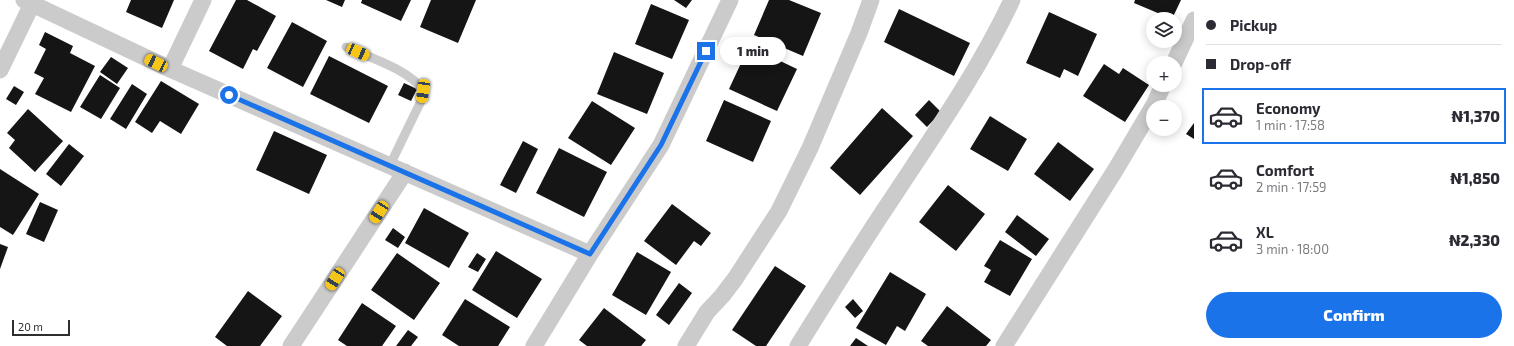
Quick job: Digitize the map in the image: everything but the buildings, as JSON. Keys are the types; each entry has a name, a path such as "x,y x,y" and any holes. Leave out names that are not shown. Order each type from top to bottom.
{"street":[{"path":"170,69 203,0"},
{"path":"534,346 590,254 661,145 730,0"},
{"path":"686,346 707,312 735,279 779,211 810,148 859,33 871,0"},
{"path":"798,346 872,228 956,102 996,35 1012,0"},
{"path":"0,70 28,2 170,69 590,254"},
{"path":"1177,56 1194,20"},
{"path":"1004,346 1116,169 1160,92"},
{"path":"291,346 405,172"}],"lane":[{"path":"346,47 408,74 417,81 423,91 422,99 390,166"}],"route":[{"path":"229,95 590,254 661,145 706,51"}]}
